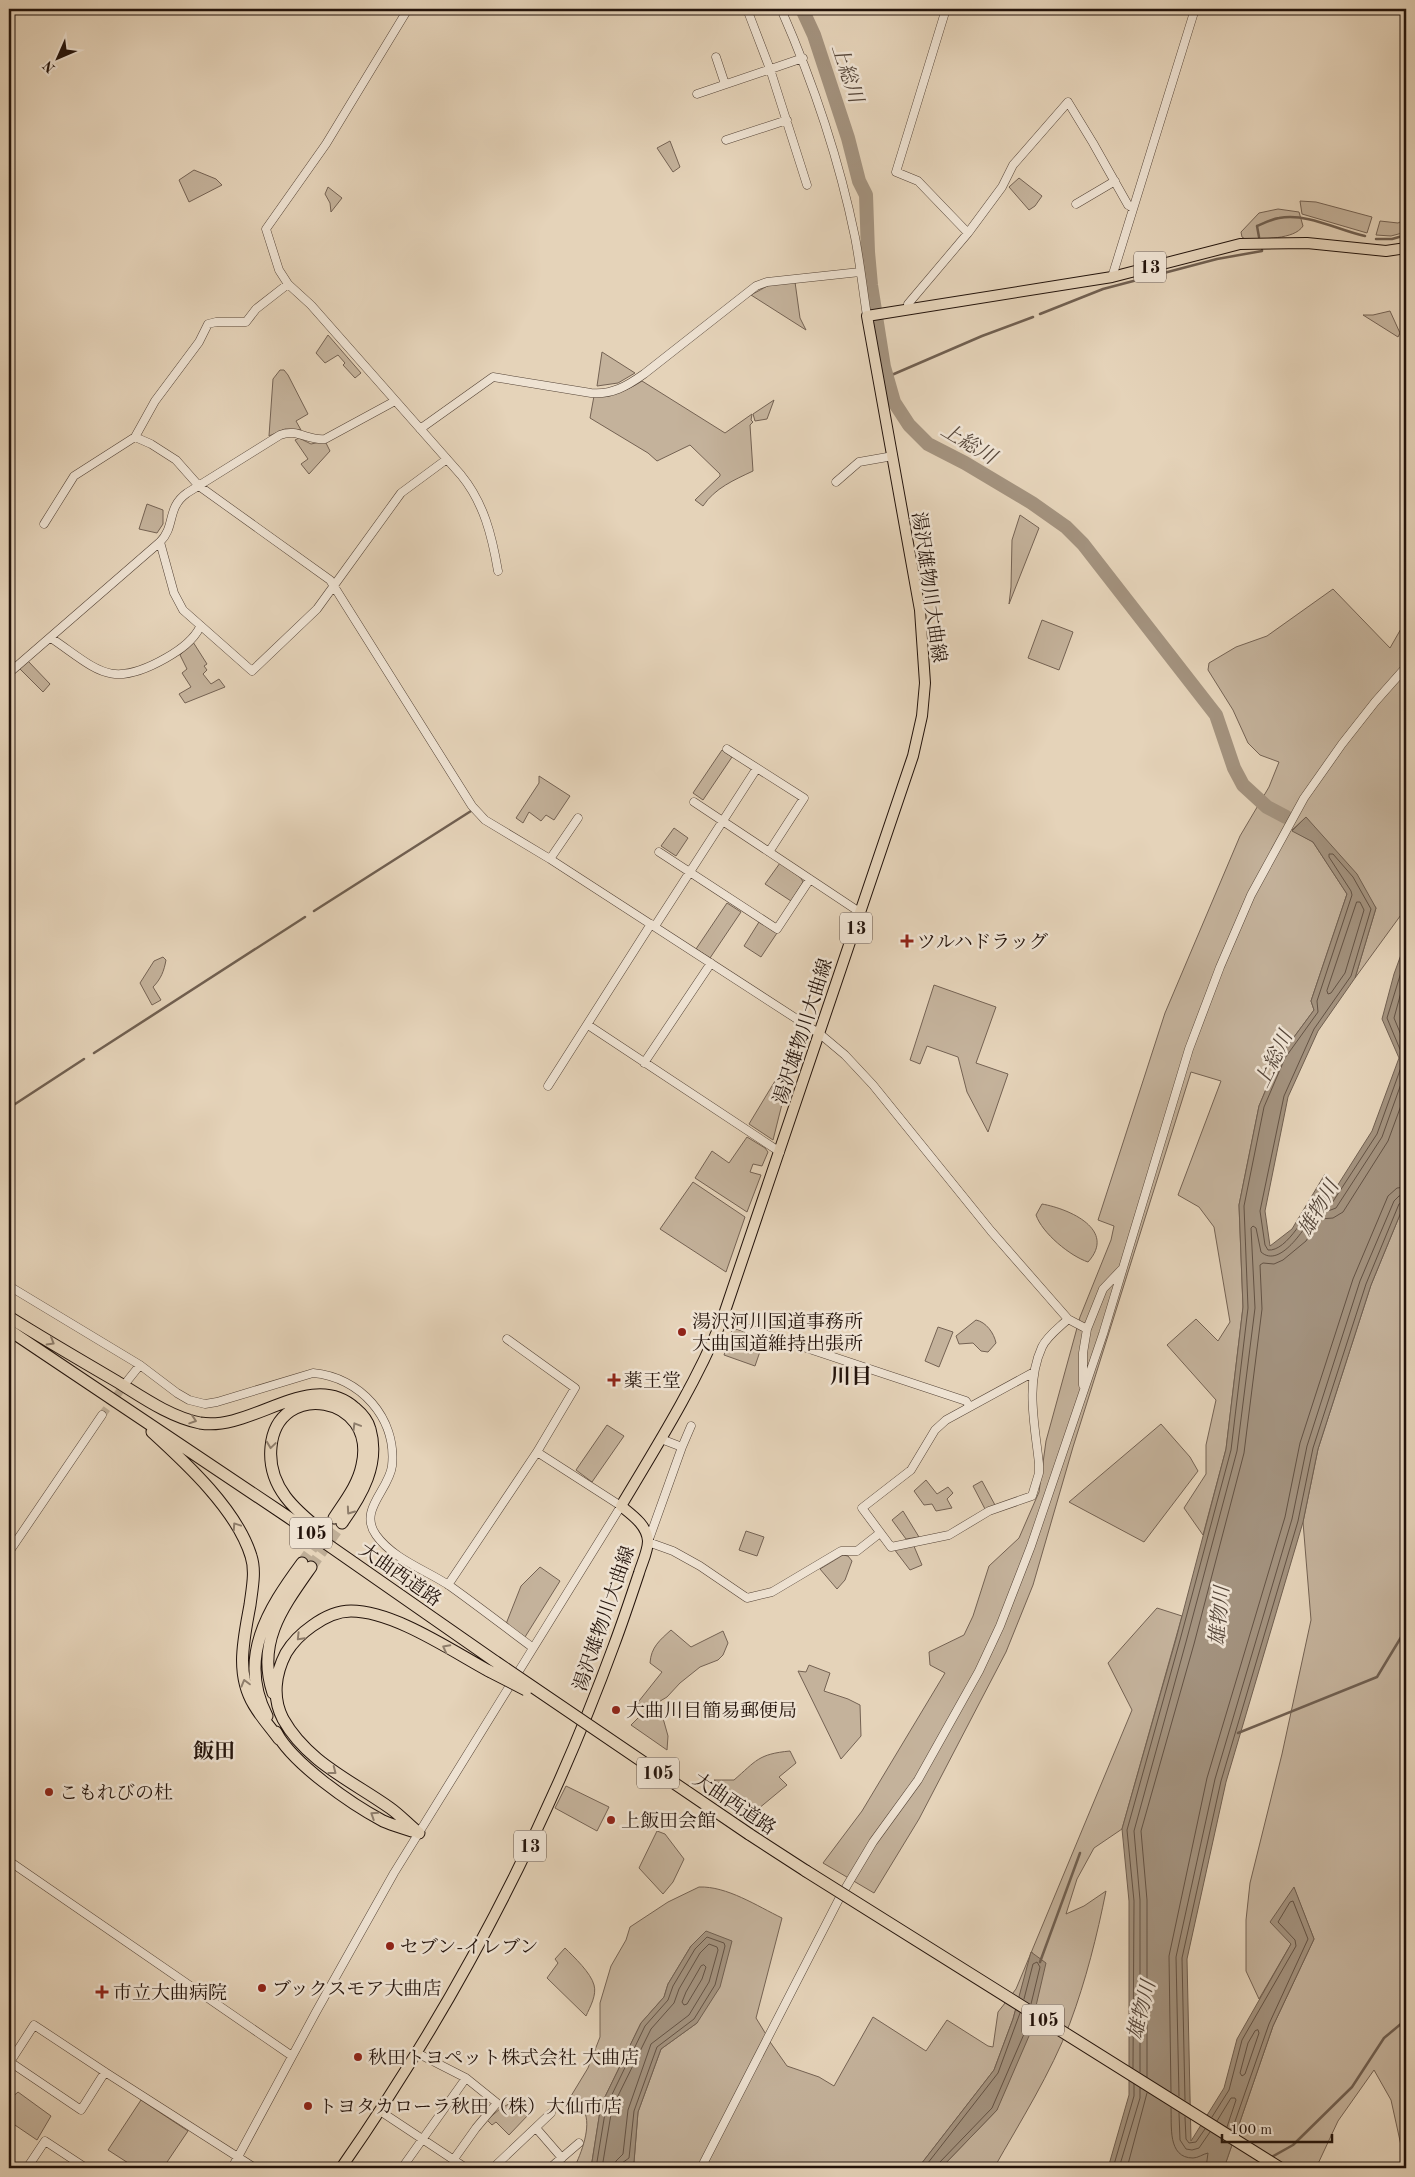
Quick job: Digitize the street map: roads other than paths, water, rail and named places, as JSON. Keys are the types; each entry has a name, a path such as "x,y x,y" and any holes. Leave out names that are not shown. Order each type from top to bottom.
{"highway":[{"path":"9,1317 145,1399 175,1415 201,1423 222,1423 238,1419 315,1394 331,1395 347,1401 360,1412 369,1426 373,1440 373,1454 371,1470 364,1488 338,1520 356,1485 363,1462 364,1442 354,1421 344,1410 330,1404 323,1404 297,1407 282,1416 274,1429 270,1456 270,1468 277,1486 292,1505 325,1534 492,1666"},
{"name":"大曲西道路","path":"9,1330 288,1517 492,1666 568,1711 806,1872 1280,2168"},
{"path":"124,1406 187,1464 239,1529 252,1557 254,1578 241,1662 244,1684 253,1704 279,1739 307,1767 335,1790 384,1821 418,1833"},
{"path":"279,1739 260,1698 256,1676 258,1640 264,1621 276,1600 307,1565 273,1628 267,1664 269,1680 282,1718 294,1736 312,1754 344,1780 391,1808 418,1833"},
{"path":"277,1704 276,1684 287,1651 307,1630 319,1621 335,1614 351,1611 375,1614 402,1624 492,1666"}],"main road":[{"name":"13","path":"869,316 1112,277 1240,244 1307,242 1386,251 1406,248"},
{"name":"湯沢雄物川大曲線","path":"341,2168 417,2053 510,1884 549,1807 598,1689 625,1616 648,1542 643,1527 621,1506 684,1403 722,1320 913,756 922,716 925,683 920,610 869,316"}],"street":[{"path":"408,9 326,144 266,228 279,270 288,284 311,305 469,484 478,499 492,535 498,571"},
{"path":"747,9 770,69 807,185"},
{"path":"781,9 803,58 846,198 869,316"},
{"path":"946,9 896,172 918,181 968,233"},
{"path":"1112,277 1195,9"},
{"path":"716,57 725,84"},
{"path":"697,94 803,58"},
{"path":"909,309 908,304 968,233 1002,187 1013,165 1068,102 1132,208"},
{"path":"726,140 787,120"},
{"path":"1076,204 1115,181"},
{"path":"420,428 493,377 591,393 603,394 613,392 627,386 644,374 756,286 767,282 860,272"},
{"path":"44,524 74,476 135,437 155,401 199,342 208,324 216,322 246,322 256,309 288,284"},
{"path":"9,673 160,542 167,534 176,501 280,435 296,432 315,440 325,439 395,401"},
{"path":"135,437 151,444 176,460 199,486 335,585 472,806 486,820 550,859 820,1034 845,1055 873,1085 991,1231 1068,1319 1087,1329"},
{"path":"836,482 860,462 893,456"},
{"path":"160,542 177,602 182,610 252,671 317,609 400,493 446,459"},
{"path":"51,638 104,672 125,675 145,670 177,651 196,634 200,627"},
{"path":"701,2168 839,1899 873,1842 918,1780 979,1672 1017,1584 1084,1389 1123,1269 1189,1049 1220,967 1261,876 1304,798 1342,744 1406,666"},
{"path":"727,748 804,798 769,852"},
{"path":"548,1086 757,768"},
{"path":"694,802 861,913"},
{"path":"550,859 578,818"},
{"path":"659,852 777,929 810,879"},
{"path":"644,1063 711,963"},
{"path":"588,1025 780,1152"},
{"path":"1084,1389 1083,1352 1087,1329 1104,1289 1123,1269"},
{"path":"9,1286 140,1365 177,1393 190,1400 205,1404 217,1402 313,1373 328,1374 340,1378 358,1389 382,1414 389,1432 392,1453 389,1478 370,1515 370,1524 375,1534 386,1546 448,1585 532,1647"},
{"path":"1034,1372 946,1420 935,1430 911,1470 862,1508 890,1547 949,1535 989,1511 1032,1496 1039,1473 1033,1400 1034,1372 1042,1346 1068,1319"},
{"path":"722,1320 966,1401 969,1406"},
{"path":"448,1585 537,1452 575,1388 507,1339"},
{"path":"128,1380 140,1365"},
{"path":"9,1552 102,1415"},
{"path":"691,1426 648,1542 673,1551 700,1566 740,1595 751,1598 782,1588 841,1550 857,1551 880,1533"},
{"path":"661,1439 682,1447"},
{"path":"232,2168 368,1918 532,1647 621,1506 537,1452"},
{"path":"9,1862 292,2056"},
{"path":"105,2072 82,2110 10,2062 34,2025 255,2168"},
{"path":"417,2053 466,2078 497,2103 454,2160"},
{"path":"402,2168 466,2078"},
{"path":"380,2111 466,2168"},
{"path":"493,2168 551,2113"},
{"path":"536,2128 562,2158"},
{"path":"27,2168 45,2141 86,2168"},
{"path":"550,2168 579,2143"}],"water":[{"name":"雄物川","path":"1306,817 1357,874 1376,908 1355,978 1318,1031 1288,1097 1265,1211 1270,1246 1292,1229 1325,1174 1327,1202 1372,1131 1399,1058 1382,1019 1394,974 1406,941 1406,1200 1371,1285 1318,1449 1303,1522 1226,1782 1187,1959 1191,2141 1224,2088 1237,2039 1291,1944 1270,1922 1294,1887 1314,1939 1273,2026 1224,2168 1108,2168 1129,2095 1129,1901 1122,1829 1176,1639 1226,1449 1243,1307 1239,1205 1259,1106 1280,1056 1314,1010 1311,1001 1347,894 1313,842 1292,831"},
{"path":"706,1931 732,1941 720,1987 697,2023 661,2049 638,2112 634,2162 621,2168 591,2168 601,2105 641,2023 664,1997 668,1984 691,1946"},
{"path":"1031,1952 1046,1963 1029,2036 997,2110 941,2168 918,2168 994,2070 1013,2019"}],"waterway":[{"name":"上総川","path":"802,9 814,35 848,138 859,181 866,195 871,285 884,367 894,402 909,425 928,444 965,463 1032,503 1066,527 1083,544 1216,715 1234,768 1243,785 1267,807 1286,817"},
{"path":"1259,237 1257,226 1268,221 1290,217 1312,220 1365,236"},
{"path":"1376,239 1392,239 1406,235"},
{"path":"1040,314 1103,289 1217,259 1262,250"},
{"path":"887,377 982,336 1033,317"},
{"path":"314,911 471,811"},
{"path":"94,1053 305,917"},
{"path":"9,1108 84,1059"},
{"path":"1238,1733 1377,1677 1406,1629"},
{"path":"1040,1962 1080,1853"},
{"path":"1270,2158 1293,2145 1352,2087 1384,2038 1402,2023 1402,2005 1406,2000"},
{"path":"1255,2168 1263,2163"}],"tunnel":[{"path":"102,1415 126,1383"},
{"path":"302,1563 334,1518"},
{"path":"311,1567 342,1523"}],"place":[{"name":"ツルハドラッグ","path":"907,941"},
{"name":"湯沢河川国道事務所 大曲国道維持出張所","path":"682,1332"},
{"name":"薬王堂","path":"614,1380"},
{"name":"大曲川目簡易郵便局","path":"616,1710"},
{"name":"こもれびの杜","path":"49,1792"},
{"name":"上飯田会館","path":"611,1820"},
{"name":"セブン-イレブン","path":"390,1946"},
{"name":"ブックスモア大曲店","path":"262,1988"},
{"name":"市立大曲病院","path":"102,1992"},
{"name":"秋田トヨペット株式会社 大曲店","path":"358,2057"},
{"name":"トヨタカローラ秋田（株）大仙市店","path":"308,2106"}],"district":[{"name":"川目","path":"851,1376"},
{"name":"飯田","path":"214,1751"}]}
